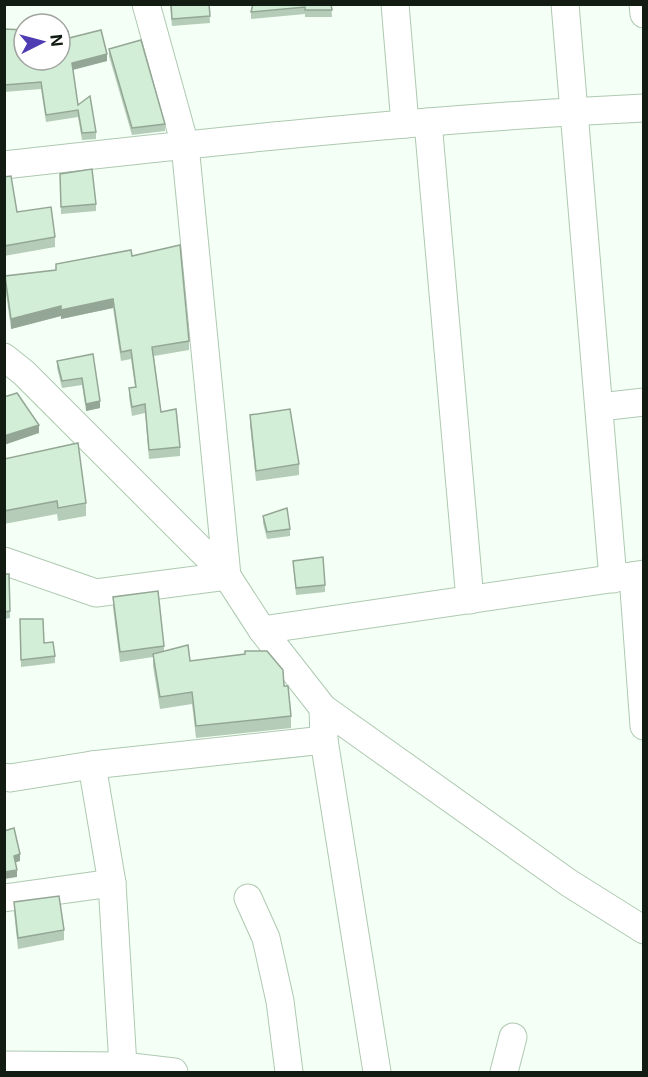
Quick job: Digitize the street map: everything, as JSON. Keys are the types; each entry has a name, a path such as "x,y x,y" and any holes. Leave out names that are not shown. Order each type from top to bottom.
{"street":[{"path":"146,4 185,145 227,576"},
{"path":"395,4 416,123 470,600"},
{"path":"565,4 600,407 630,576 644,726"},
{"path":"643,4 644,14"},
{"path":"4,165 416,123 509,115 644,108"},
{"path":"4,357 24,373 227,576 262,630 322,708 569,883 644,930"},
{"path":"600,407 644,402"},
{"path":"4,561 96,593 227,576"},
{"path":"262,630 630,576"},
{"path":"322,708 324,740 377,1072"},
{"path":"4,777 92,765 324,740"},
{"path":"92,765 112,883 123,1066"},
{"path":"4,898 112,883"},
{"path":"248,898 266,938 280,1001 289,1072"},
{"path":"504,1072 513,1037"},
{"path":"4,1065 123,1066 174,1072"}],"building":[{"path":"171,4 209,4 210,16 172,19"},
{"path":"253,4 331,4 332,10 305,10 305,7 251,12"},
{"path":"4,29 12,29 12,72 72,72 72,63 78,105 90,96 96,132 82,133 78,110 46,115 41,82 4,85"},
{"path":"101,30 107,54 72,63 72,37"},
{"path":"141,40 165,124 132,128 109,49"},
{"path":"92,169 96,204 61,207 60,174"},
{"path":"11,176 17,212 51,207 55,237 4,246 4,177"},
{"path":"180,245 189,341 152,347 161,412 176,409 180,447 149,450 145,404 132,407 129,388 136,387 131,350 121,352 113,299 61,310 61,306 11,319 5,276 56,270 56,264 131,250 132,256"},
{"path":"93,354 100,401 86,404 82,378 62,381 57,361"},
{"path":"17,393 39,425 4,436 4,397"},
{"path":"290,409 299,464 256,471 250,415"},
{"path":"78,443 86,503 58,508 57,501 4,511 4,459"},
{"path":"287,508 290,529 267,532 263,516"},
{"path":"323,557 325,585 296,588 293,561"},
{"path":"4,574 9,574 10,611 4,612"},
{"path":"158,591 164,646 120,652 113,597"},
{"path":"20,619 43,619 44,643 53,642 55,656 21,660"},
{"path":"188,645 190,661 245,654 245,651 267,651 283,670 284,686 288,686 291,716 196,726 192,692 160,697 153,654"},
{"path":"14,828 20,854 14,856 17,870 4,872 4,831"},
{"path":"59,896 64,930 18,938 14,902"}]}
